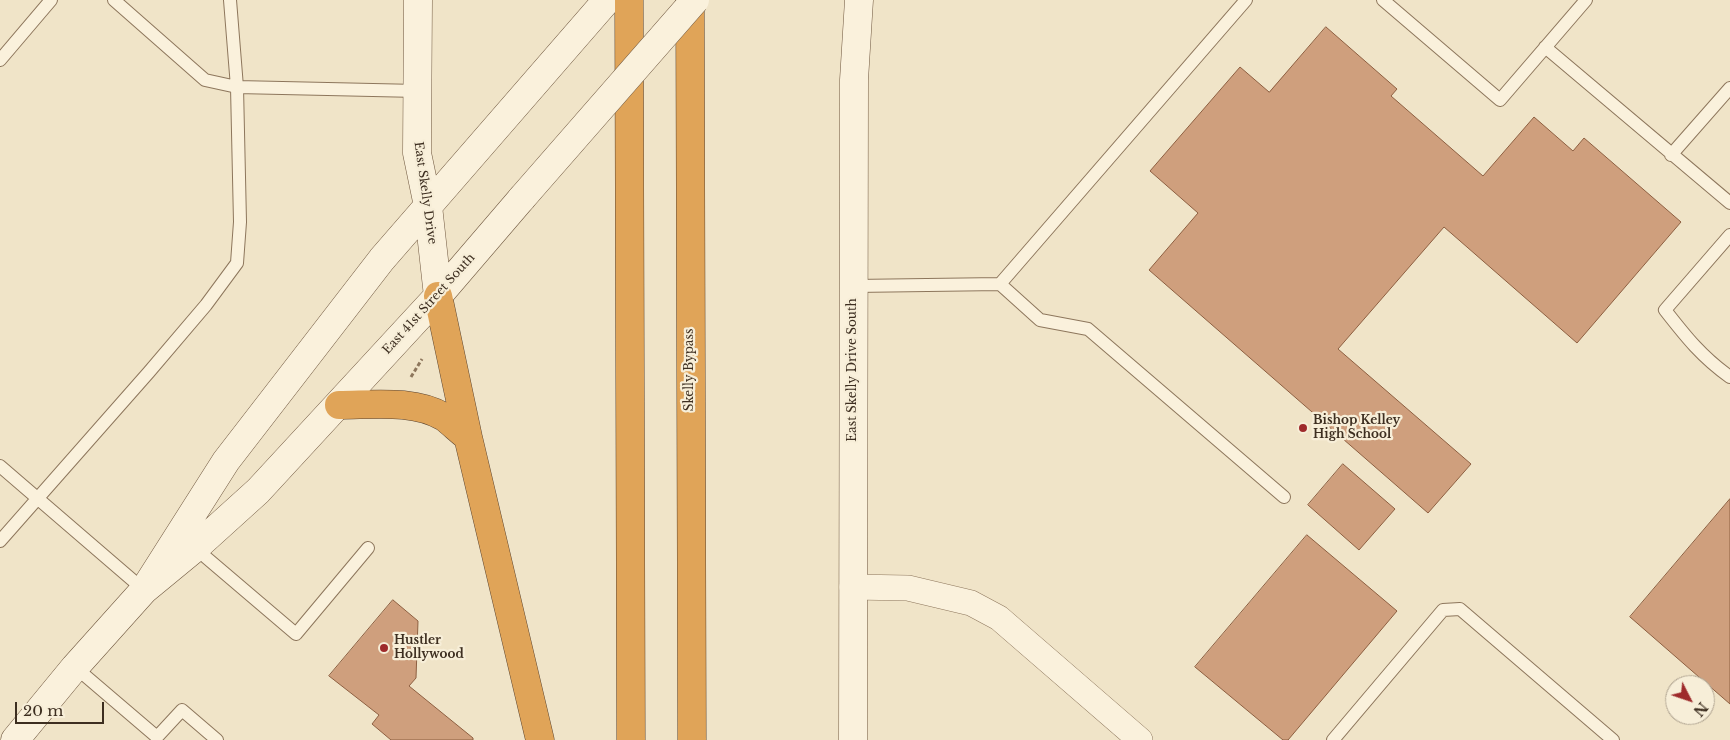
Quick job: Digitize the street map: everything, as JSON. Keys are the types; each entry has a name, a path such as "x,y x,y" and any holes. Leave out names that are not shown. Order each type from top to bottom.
{"highway":[{"path":"629,0 631,740"},
{"name":"Skelly Bypass","path":"690,0 692,740"},
{"path":"438,296 468,437 540,740"},
{"path":"339,405 404,405 424,409 443,417 468,437"}],"main road":[{"name":"East Skelly Drive","path":"418,0 418,153 428,206 438,296"},
{"name":"East 41st Street South","path":"144,590 226,461 382,259 608,0"},
{"name":"East 41st Street South","path":"15,740 75,667 144,590 195,548 258,491 339,405 438,296 695,0"},
{"name":"East Skelly Drive South","path":"853,740 854,80 859,0"}],"street":[{"path":"852,587 908,588 971,603 999,618 1140,740"}],"lane":[{"path":"0,60 51,0"},
{"path":"114,0 205,80 237,88 418,91"},
{"path":"0,540 149,372 206,305 237,263 240,222 237,88 230,0"},
{"path":"1000,284 1246,0"},
{"path":"1383,0 1500,100 1586,0"},
{"path":"1545,47 1730,203"},
{"path":"1672,155 1730,88"},
{"path":"1730,235 1665,310 1694,348 1711,364 1730,377"},
{"path":"854,286 1000,284 1040,320 1088,330 1284,497"},
{"path":"0,466 144,590"},
{"path":"195,548 296,634 368,548"},
{"path":"1332,740 1443,610 1460,610 1613,740"},
{"path":"75,667 156,739 182,710 217,740"}],"path":[{"path":"407,384 424,356"}],"building":[{"path":"1326,27 1397,89 1391,96 1483,176 1534,117 1573,151 1584,138 1681,222 1577,343 1444,227 1338,349 1471,464 1428,513 1149,270 1198,213 1150,171 1240,67 1269,92"},
{"path":"1343,464 1395,509 1359,550 1308,505"},
{"path":"1730,499 1730,704 1715,691 1715,675 1697,675 1630,617"},
{"path":"1307,535 1397,611 1288,740 1283,740 1195,667"},
{"name":"Hustler Hollywood","path":"393,600 418,621 416,678 409,686 473,738 473,740 391,740 372,724 379,715 329,676"}],"place":[{"name":"Bishop Kelley High School","path":"1303,428"},
{"name":"Hustler Hollywood","path":"384,648"}]}
